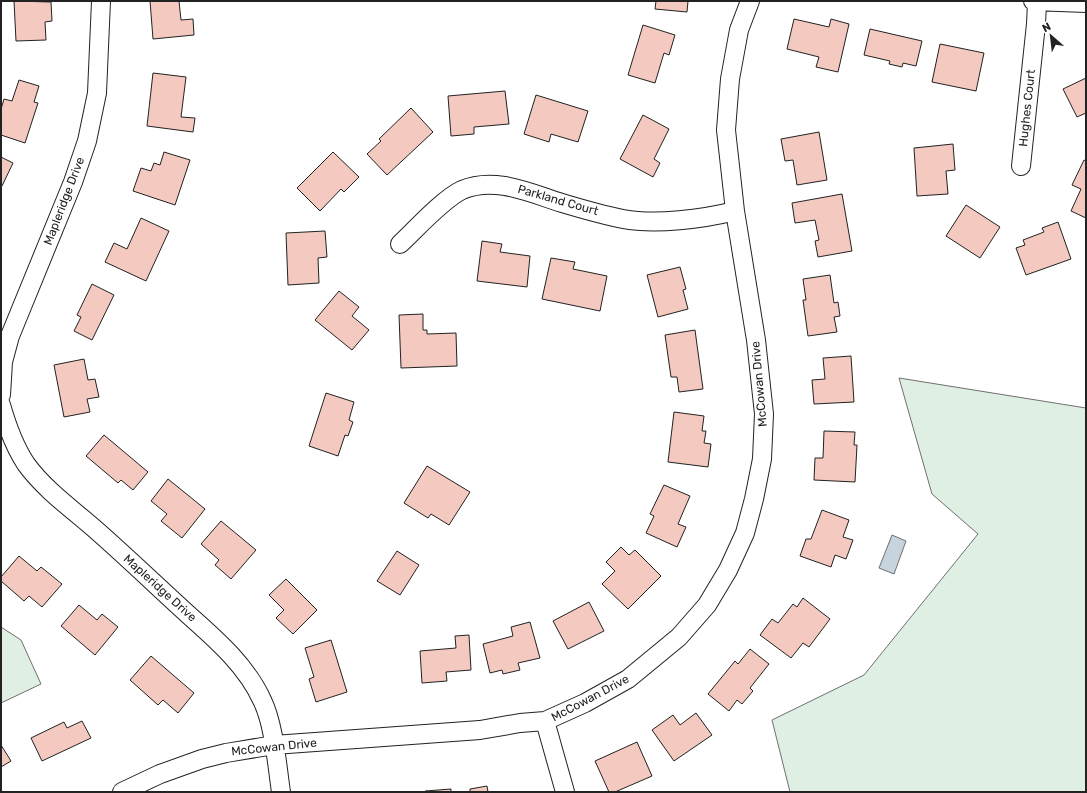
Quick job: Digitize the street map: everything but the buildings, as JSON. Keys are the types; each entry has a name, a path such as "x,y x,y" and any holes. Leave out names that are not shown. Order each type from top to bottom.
{"street":[{"name":"Mapleridge Drive","path":"1,395 3,362 10,336 73,182 87,141 97,93 101,1"},
{"name":"McCowan Drive","path":"122,792 160,774 202,759 226,753 274,745 480,730 520,723 545,721 585,703 628,679 679,637 707,605 728,570 745,533 762,459 764,414 756,340 735,211 726,130 730,79 739,30 750,1"},
{"path":"1035,1 1086,3"},
{"name":"Hughes Court","path":"1021,166 1036,24 1035,1"},
{"name":"Parkland Court","path":"400,244 452,196 462,190 496,184 528,191 624,219 662,221 712,217 735,211"},
{"name":"Mapleridge Drive","path":"1,406 9,432 22,457 43,483 64,504 96,530 214,637 251,680 269,717 281,792"},
{"path":"545,721 565,792"}],"green space":[{"path":"899,378 1086,408 1086,792 790,792 772,720 864,675 978,534 932,494"},
{"path":"1,627 21,640 41,684 1,703"}],"shaded area":[{"path":"892,535 906,541 894,574 879,568"}]}
